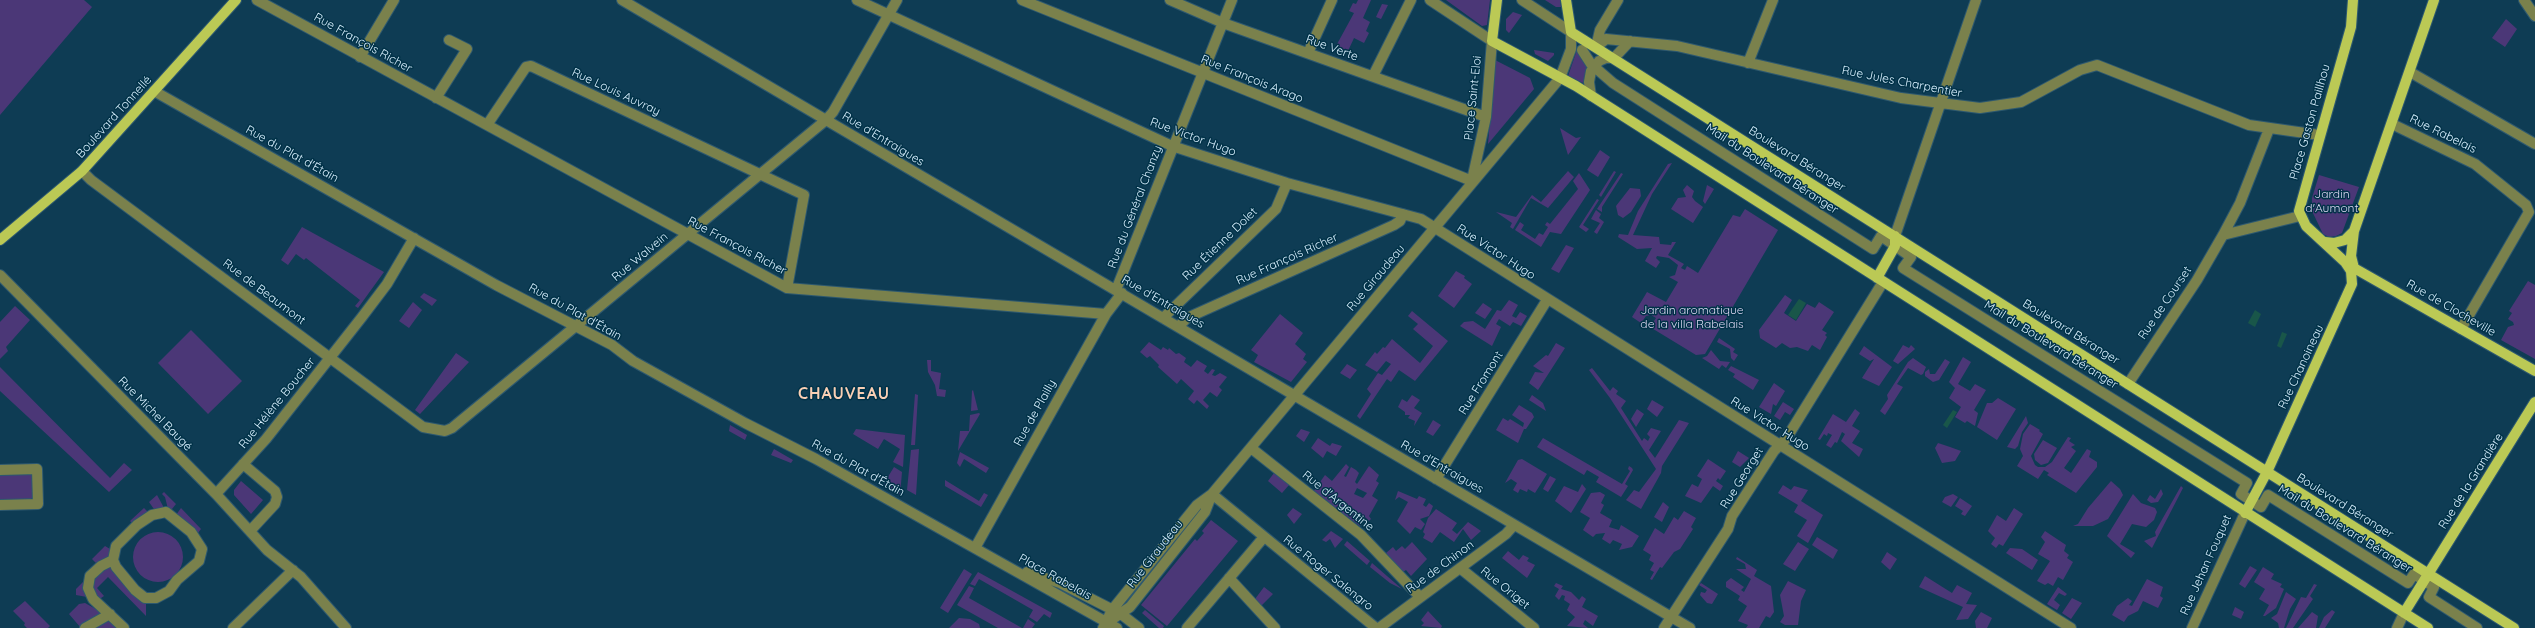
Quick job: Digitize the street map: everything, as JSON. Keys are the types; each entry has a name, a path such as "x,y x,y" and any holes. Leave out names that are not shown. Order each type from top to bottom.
{"main road":[{"name":"Boulevard Tonnellé","path":"0,240 82,171 236,0"},
{"name":"Place Saint-Eloi","path":"1497,0 1492,41 1560,78"},
{"path":"1566,0 1570,32"},
{"name":"Place Gaston Paillhou","path":"2300,216 2303,193 2351,27 2353,0"},
{"path":"2352,270 2351,256 2354,231 2434,0"},
{"name":"Boulevard Béranger","path":"1570,32 1614,58 1895,241 2128,384 2267,472 2426,577 2514,628"},
{"path":"1560,78 1592,96 2428,628"},
{"path":"2300,216 2306,226 2325,242 2352,270"},
{"path":"2325,242 2334,243 2345,240 2354,231"},
{"path":"1880,280 1895,241"},
{"name":"Rue de Clocheville","path":"2352,270 2535,371"},
{"name":"Rue Chanoineau","path":"2245,512 2267,472 2341,310 2352,284 2352,270"},
{"name":"Rue de la Grandière","path":"2404,613 2535,402"}],"street":[{"name":"Rue François Richer","path":"257,0 787,288 1106,314"},
{"path":"360,57 394,0"},
{"name":"Rue d'Entraigues","path":"622,0 1690,628"},
{"name":"Rue Victor Hugo","path":"857,0 1172,146 1287,183 1421,219 1547,300 2071,628"},
{"name":"Rue Walvein","path":"432,431 445,432 452,428 826,120 833,112 898,0"},
{"name":"Rue François Arago","path":"1022,0 1472,181"},
{"name":"Rue Verte","path":"1170,0 1223,22 1486,117"},
{"name":"Rue du Général Chanzy","path":"1119,292 1172,146 1232,0"},
{"path":"1308,53 1332,0"},
{"path":"1372,76 1411,0"},
{"path":"1430,0 1492,41"},
{"path":"1522,0 1570,32 1570,49 1560,78"},
{"path":"1596,47 1600,30 1618,0"},
{"path":"1748,63 1773,0"},
{"path":"1895,241 1976,0"},
{"path":"2524,0 2535,16"},
{"name":"Rue Jules Charpentier","path":"1596,47 1606,39 1677,46 1902,98 1980,108 2010,105 2029,98 2080,70 2097,66 2109,68 2237,120 2269,129 2308,131 2319,135"},
{"path":"436,98 467,49 449,40"},
{"name":"Place Saint-Eloi","path":"1472,181 1486,117 1492,41"},
{"path":"1592,96 1589,82 1591,71 1599,61 1606,58 1614,58 1630,41"},
{"name":"Mail du Boulevard Béranger","path":"1582,50 1594,67 1613,83 1873,249 1881,236 1895,241 1911,256 1903,268 2246,482 2241,494 2262,507 2268,495 2408,583 2414,574 2426,577 2434,587 2429,597 2477,628"},
{"name":"Rue Louis Auvray","path":"487,125 526,67 531,66 804,196 787,288"},
{"path":"2410,72 2535,144"},
{"name":"Rue Giraudeau","path":"1106,625 1197,505 1212,494 1435,228 1472,181 1560,78"},
{"name":"Rue du Plat d'Étain","path":"154,91 496,285 576,327 745,423 816,459 1005,564"},
{"name":"Rue Rabelais","path":"2392,124 2475,164 2526,205 2532,213"},
{"name":"Rue de Courset","path":"2128,384 2197,280 2224,235 2240,203 2269,129"},
{"name":"Rue de Beaumont","path":"82,171 91,180 423,427 432,431"},
{"name":"Rue Étienne Dolet","path":"1163,318 1276,209 1287,183"},
{"path":"2461,329 2532,213"},
{"name":"Rue François Richer","path":"1178,327 1187,318 1394,225 1400,221 1403,214"},
{"path":"2224,235 2300,216"},
{"name":"Rue Hélène Boucher","path":"216,494 244,464 387,284 414,238"},
{"name":"Rue Michel Baugé","path":"0,275 216,494 267,550 293,570 322,598 346,628"},
{"name":"Rue Georget","path":"1664,628 1728,529 1732,516 1779,445 1789,433 1880,280"},
{"name":"Rue de Plailly","path":"975,548 1119,292"},
{"name":"Rue Fromont","path":"1436,479 1547,300"},
{"name":"Rue d'Argentine","path":"1251,448 1361,535 1420,597"},
{"name":"Rue Hélène Boucher","path":"244,464 275,491 277,497 275,504 250,531"},
{"path":"0,470 37,469 38,504 0,505"},
{"path":"1187,628 1264,537 1212,494"},
{"path":"166,512 191,532 202,549 199,561 177,580 169,591 151,599 145,598 122,577 113,560 116,546 137,525 152,515 166,512"},
{"name":"Rue Jehan Fouquet","path":"2192,628 2245,512"},
{"name":"Rue de Chinon","path":"1379,628 1506,534 1514,525"},
{"name":"Rue Roger Salengro","path":"1264,537 1376,628"},
{"path":"113,560 101,566 90,576 88,588 93,599 124,628"},
{"name":"Place Rabelais","path":"1005,564 1060,583 1116,612 1138,628"},
{"name":"Place Rabelais","path":"1005,564 1054,592 1106,625 1117,628"},
{"name":"Rue Origet","path":"1460,568 1534,628"},
{"path":"233,628 293,570"},
{"path":"1229,578 1275,628"},
{"path":"1054,592 1060,583"},
{"path":"2397,628 2404,613"},
{"path":"85,628 110,614"}],"green space":[{"path":"0,0 84,0 92,7 0,115"},
{"path":"1358,0 1371,0 1363,18 1370,22 1366,31 1369,33 1364,43 1354,38 1348,51 1336,46 1354,13 1349,11 1353,3 1356,4"},
{"path":"1446,0 1490,0 1487,25 1482,26"},
{"path":"1545,0 1560,0 1561,7 1556,7"},
{"path":"1382,4 1388,5 1381,19 1376,17"},
{"path":"1513,12 1522,15 1509,33 1506,30 1506,19"},
{"path":"2506,19 2517,29 2505,47 2492,38"},
{"path":"1534,50 1554,53 1554,55 1548,61 1535,54"},
{"path":"1577,50 1590,65 1583,83 1568,76"},
{"path":"1495,60 1530,78 1534,89 1488,144"},
{"path":"1560,128 1576,138 1581,137 1568,155"},
{"path":"1600,150 1610,157 1598,177 1587,170"},
{"name":"Jardin aromatique de la villa Rabelais","path":"1672,163 1652,194 1633,235 1659,237 1660,244 1671,245 1672,242 1676,242 1668,255 1684,264 1681,268 1685,270 1687,266 1698,273 1733,215 1740,217 1745,209 1778,230 1705,354 1696,355 1650,327 1656,318 1651,315 1646,316 1641,323 1632,317 1647,292 1666,302 1678,282 1669,277 1675,275 1678,265 1669,258 1657,256 1656,258 1660,262 1656,268 1645,261 1652,248 1637,249 1618,237 1619,234 1628,235 1638,211 1668,164"},
{"path":"1568,171 1574,177 1548,208 1531,198 1513,229 1510,227 1512,223 1496,212 1516,217 1532,195 1541,202"},
{"path":"1614,171 1616,172 1601,197 1599,195"},
{"path":"1579,173 1590,190 1561,234 1550,232 1541,247 1515,230 1520,222 1524,225 1521,230 1535,239 1539,233 1543,235 1548,227 1545,225 1547,222 1550,224 1578,189 1573,181"},
{"path":"1621,173 1623,174 1602,207 1602,212 1597,209"},
{"name":"Jardin d'Aumont","path":"2319,175 2359,187 2342,233 2336,236 2329,237 2323,234 2312,211 2312,198"},
{"path":"1687,185 1694,191 1692,197 1703,207 1693,223 1671,209 1678,198 1686,197 1683,190"},
{"path":"1707,185 1714,189 1705,204 1703,201"},
{"path":"1630,188 1640,189 1641,196 1631,212 1623,218 1618,215 1616,206"},
{"path":"1597,199 1599,200 1583,225 1589,229 1586,232 1579,227"},
{"path":"1596,210 1601,214 1599,218 1604,222 1597,234 1594,232 1600,223 1591,219"},
{"path":"302,227 384,272 358,308 355,306 360,300 306,258 304,260 296,254 288,265 281,260"},
{"path":"1566,245 1574,248 1559,273 1551,269"},
{"path":"1456,271 1465,276 1464,278 1472,284 1454,308 1438,296"},
{"path":"2528,281 2535,285 2535,359 2501,340 2508,327 2514,325 2513,322 2508,319 2512,313 2509,311"},
{"path":"424,293 437,300 432,306 420,297"},
{"path":"1785,295 1792,300 1784,313 1796,321 1807,304 1815,308 1819,302 1834,312 1822,330 1827,333 1825,335 1827,337 1820,350 1812,345 1808,351 1797,347 1790,348 1782,343 1776,348 1760,338 1759,330"},
{"path":"1509,300 1518,305 1512,316 1516,318 1520,312 1527,316 1521,326 1513,322 1510,326 1499,319 1496,324 1501,327 1492,346 1460,326 1464,322 1473,321 1485,329 1497,310 1501,311"},
{"path":"413,302 422,310 409,328 399,321"},
{"path":"1483,303 1492,309 1485,319 1475,313"},
{"path":"15,306 30,320 6,347 8,351 0,359 0,322"},
{"path":"1412,311 1448,341 1415,381 1399,370 1391,382 1387,379 1360,419 1357,416 1371,394 1367,389 1378,373 1382,375 1391,364 1386,361 1377,372 1365,365 1375,352 1377,354 1383,347 1385,348 1392,339 1420,363 1433,346 1413,329 1418,324 1408,316"},
{"path":"1280,314 1303,333 1295,344 1306,354 1303,359 1307,362 1291,382 1254,362 1258,355 1251,350"},
{"path":"191,330 242,381 208,414 158,363"},
{"path":"1719,338 1735,349 1733,352 1738,355 1734,361 1731,358 1730,349 1717,342"},
{"path":"1149,342 1161,350 1163,347 1168,350 1169,348 1176,354 1179,353 1186,358 1184,362 1191,367 1197,360 1207,366 1204,371 1208,374 1212,369 1215,370 1212,375 1215,376 1220,373 1227,377 1219,387 1222,390 1217,397 1210,392 1203,400 1209,406 1207,409 1197,400 1194,404 1188,399 1194,391 1181,379 1177,384 1158,367 1159,365 1150,356 1147,358 1140,352"},
{"path":"1556,343 1565,348 1538,390 1529,383 1535,372 1544,373 1533,366 1546,355 1548,356"},
{"path":"1903,345 1909,348 1911,345 1915,349 1898,364 1893,361"},
{"path":"1864,346 1892,367 1879,386 1862,378 1874,359 1870,361 1859,354"},
{"path":"1711,350 1720,361 1730,362 1726,368 1722,365 1719,369 1702,358 1707,356"},
{"path":"456,353 469,362 420,414 415,410"},
{"path":"1963,357 1971,362 1958,384 1970,391 1975,384 1986,390 1974,410 1978,413 1975,426 1967,421 1965,423 1955,417 1961,407 1949,398 1955,388 1949,382"},
{"path":"1913,358 1926,367 1923,374 1921,375 1908,368 1897,384 1903,387 1885,415 1880,411 1888,399 1887,395 1908,362"},
{"path":"1945,359 1950,362 1939,380 1933,382 1925,376 1925,372 1929,369 1930,374 1935,374"},
{"path":"927,360 931,360 931,371 941,373 939,389 946,390 945,397 937,396 935,385 928,372"},
{"path":"1347,364 1357,370 1350,379 1340,373"},
{"path":"1731,366 1759,380 1753,390 1733,377 1735,374 1728,370"},
{"path":"0,367 110,478 124,463 132,470 109,492 0,391"},
{"path":"1592,368 1610,391 1613,387 1618,391 1616,394 1626,401 1621,408 1642,441 1644,438 1648,441 1650,437 1647,434 1651,428 1661,431 1649,450 1655,458 1679,420 1689,423 1662,466 1661,473 1641,509 1626,500 1634,490 1639,492 1656,469 1610,398 1589,370"},
{"path":"1774,383 1785,391 1776,406 1773,404 1771,414 1759,407"},
{"path":"973,390 978,410 971,411 972,391"},
{"path":"915,394 918,395 915,445 911,445"},
{"path":"1412,395 1420,400 1414,408 1422,413 1414,426 1415,421 1408,418 1410,415 1405,415 1405,412 1398,407 1402,399 1407,402"},
{"path":"1532,395 1543,403 1546,411 1529,400"},
{"path":"1998,398 2016,409 1997,440 1977,427 1987,403 1992,403"},
{"path":"1652,400 1664,407 1657,417 1647,409"},
{"path":"1783,402 1794,409 1790,415 1785,412 1780,420 1774,416"},
{"path":"1519,405 1532,413 1534,417 1526,429 1524,429 1518,443 1496,430 1503,418 1508,421 1510,419 1523,427 1524,423 1512,415"},
{"path":"1637,409 1644,414 1636,427 1631,419"},
{"path":"1855,409 1860,413 1852,426 1860,431 1852,443 1863,449 1859,457 1841,441 1845,434 1842,432 1837,443 1835,442 1831,448 1826,445 1832,435 1828,433 1827,436 1824,434 1820,440 1818,439 1833,414 1846,422"},
{"path":"980,414 958,451 960,431 969,431 970,415"},
{"path":"2026,416 2028,423 2022,432 2018,446 2015,449 2007,447"},
{"path":"1433,420 1441,425 1433,436 1426,432"},
{"path":"2030,424 2040,430 2039,431 2043,434 2031,456 2035,465 2038,467 2045,467 2052,462 2068,437 2071,438 2069,441 2075,445 2071,447 2076,451 2064,468 2071,473 2087,449 2091,451 2089,457 2097,462 2097,467 2076,493 2047,475 2049,473 2044,470 2038,479 2017,466 2023,456 2020,449 2023,434"},
{"path":"730,425 747,435 745,440 729,431"},
{"path":"856,429 905,435 903,467 893,462 900,449 884,439 878,449 853,434"},
{"path":"1301,429 1310,432 1304,442 1296,436"},
{"path":"1318,438 1330,446 1332,443 1342,446 1336,456 1327,451 1323,458 1311,448"},
{"path":"1543,438 1622,484 1630,471 1628,469 1629,466 1632,468 1633,470 1625,484 1628,486 1621,497 1596,482 1599,477 1587,470 1584,475 1537,447"},
{"path":"2043,440 2057,448 2048,463 2041,465 2035,460 2034,454"},
{"path":"1938,443 1961,451 1955,461 1942,463 1935,448"},
{"path":"774,449 793,460 791,463 771,455"},
{"path":"919,449 916,495 907,490 911,450"},
{"path":"1738,451 1749,458 1740,467 1732,462"},
{"path":"960,452 989,468 986,473 964,459 960,467 957,463"},
{"path":"1522,459 1547,474 1535,493 1528,489 1527,492 1520,489 1518,493 1513,490 1517,483 1511,479 1505,483 1518,460"},
{"path":"1708,459 1726,471 1720,480 1718,478 1716,481 1723,486 1720,491 1713,486 1701,503 1685,496 1692,484 1698,487 1702,479 1697,476"},
{"path":"1346,464 1349,467 1344,476 1346,477 1351,467 1356,470 1359,473 1355,482 1357,484 1369,466 1379,475 1376,481 1379,483 1372,496 1378,500 1369,516 1371,519 1369,521 1365,517 1360,526 1313,492 1325,475 1332,481","holes":["1357,488 1367,493 1363,498 1354,494"]},
{"path":"894,467 902,472 900,495 883,485"},
{"path":"1274,473 1289,485 1282,493 1268,481"},
{"path":"0,474 32,475 32,498 29,500 0,501"},
{"path":"1550,476 1556,479 1548,492 1543,489"},
{"path":"945,480 979,501 984,493 988,495 981,507 945,486"},
{"path":"241,481 263,500 251,514 234,495 234,490"},
{"path":"2111,481 2120,489 2123,495 2108,519 2093,526 2073,526 2078,524 2088,508"},
{"path":"1582,484 1586,489 1571,513 1555,501 1564,486 1578,492"},
{"path":"1783,485 1791,490 1794,486 1808,490 1801,501 1823,515 1808,543 1797,536 1807,520 1794,512 1798,505 1778,493"},
{"path":"2181,486 2183,488 2152,548 2144,541 2156,536 2155,532"},
{"path":"2161,489 2163,494 2158,502 2151,503 2147,500 2150,495 2155,499"},
{"path":"1398,491 1417,499 1419,496 1426,499 1423,505 1426,507 1429,503 1433,506 1429,516 1420,519 1425,524 1421,530 1415,527 1410,534 1397,521 1408,502 1399,497 1395,500"},
{"path":"164,492 176,504 172,509 168,509 165,497 162,494"},
{"path":"1600,492 1605,495 1601,503 1604,505 1600,513 1612,520 1609,527 1619,530 1621,525 1639,536 1632,547 1619,550 1622,544 1613,540 1610,544 1602,539 1605,533 1596,534 1593,537 1583,530 1590,518 1580,512 1591,493"},
{"path":"1953,494 1958,497 1951,507 1942,502 1945,497"},
{"path":"2133,494 2141,503 2155,508 2157,512 2154,520 2146,527 2132,524 2120,544 2135,553 2131,558 2107,536"},
{"path":"157,495 163,509 156,512 149,502"},
{"path":"1960,498 1972,506 1965,516 1961,514 1963,511 1955,506"},
{"path":"1663,502 1669,507 1662,522 1654,517"},
{"path":"144,508 149,513 133,524 130,521"},
{"path":"181,508 201,529 198,533 176,515"},
{"path":"1293,508 1302,514 1294,524 1287,515"},
{"path":"2014,508 2023,514 2003,546 1999,544 1996,548 1991,544 1995,538 1988,531 1997,515 2006,521"},
{"path":"1436,509 1457,523 1452,530 1457,534 1468,522 1481,531 1471,540 1463,529 1454,542 1440,532 1432,543 1423,538 1425,534 1423,532 1428,518"},
{"path":"1684,511 1696,518 1691,527 1693,529 1680,549 1674,552 1662,568 1660,567 1652,580 1650,579 1654,572 1650,570 1654,563 1649,560 1651,555 1643,550 1655,528 1664,534 1674,517 1678,520"},
{"path":"1211,520 1238,541 1167,626 1141,605 1195,539 1197,541 1204,533 1202,531"},
{"path":"1331,531 1343,539 1335,548 1330,539 1326,542 1322,540"},
{"path":"2045,531 2066,545 2064,551 2069,555 2067,558 2073,562 2063,580 2058,577 2053,586 2048,583 2045,585 2037,581 2050,561 2038,554 2045,542 2041,537"},
{"path":"153,532 163,532 176,539 183,552 183,562 176,575 163,582 153,582 144,578 137,571 133,562 133,552 137,543 144,536"},
{"path":"1817,537 1838,550 1833,559 1812,545"},
{"path":"1347,541 1370,561 1367,565 1344,545"},
{"path":"1412,542 1427,559 1411,576 1406,570 1403,572 1386,553 1393,547 1396,551 1402,546 1405,549"},
{"path":"1798,542 1809,549 1795,571 1783,564"},
{"path":"105,546 110,549 112,555 97,564 92,559"},
{"path":"2010,548 2022,549 2038,560 2032,570 2006,553"},
{"path":"1508,551 1519,560 1523,555 1529,558 1527,561 1535,565 1527,578 1502,558"},
{"path":"1887,552 1897,559 1890,570 1881,562"},
{"path":"1737,557 1757,570 1754,576 1771,586 1774,612 1770,618 1766,616 1759,628 1746,628 1748,625 1738,621 1747,606 1738,600 1740,596 1726,587 1726,582 1731,578 1744,587 1741,590 1744,592 1751,579 1736,569 1746,569 1745,564 1736,559"},
{"path":"1372,563 1402,589 1390,583 1370,567"},
{"path":"2250,566 2257,570 2245,588 2239,584"},
{"path":"106,567 112,568 131,591 146,604 146,616 108,577 97,588 104,596 98,600 91,588 93,577"},
{"path":"2263,567 2274,574 2271,579 2282,584 2280,587 2284,589 2276,608 2265,616 2263,616 2269,605 2259,599 2265,589 2254,582"},
{"path":"964,569 972,574 948,613 940,608"},
{"path":"978,572 1052,613 1050,618 1044,614 1037,622 1029,617 1033,610 979,579 975,586 970,584"},
{"path":"1925,576 1952,593 1957,585 1972,593 1966,604 1977,605 1968,619 1956,620 1963,607 1919,587"},
{"path":"2147,579 2163,587 2160,596 2163,598 2158,608 2143,601 2138,611 2128,616 2124,622 2112,615 2117,606 2128,598 2132,601 2129,605 2132,606"},
{"path":"84,581 87,597 76,595 76,589"},
{"path":"1788,581 1806,590 1801,601 1798,625 1785,625 1780,622 1784,616 1780,595"},
{"path":"1556,583 1563,586 1561,589 1571,592 1579,600 1582,596 1586,599 1582,607 1598,616 1593,626 1585,620 1583,624 1588,628 1567,626 1575,617 1567,610 1570,604 1564,600 1565,596 1562,595 1559,600 1555,596 1559,589 1554,586"},
{"path":"1701,583 1718,594 1712,604 1707,603 1700,595 1701,592 1705,593 1707,590 1699,585"},
{"path":"2314,584 2317,585 2310,596 2313,599 2293,628 2286,628 2301,597 2306,598"},
{"path":"969,586 974,588 969,598 1022,628 998,628 957,605"},
{"path":"1264,587 1273,594 1261,606 1255,599"},
{"path":"2058,587 2067,594 2065,596 2059,593 2054,600 2060,605 2057,610 2047,604"},
{"path":"2286,592 2296,599 2290,609 2284,628 2279,628 2278,623 2271,618 2277,614"},
{"path":"2072,598 2082,603 2071,619 2062,613"},
{"path":"25,601 50,626 48,628 27,628 24,625 25,623 13,611"},
{"path":"85,603 103,613 81,628 69,614 79,604"},
{"path":"2235,607 2244,612 2241,619 2232,615"},
{"path":"1145,610 1164,626 1163,628 1159,628 1142,613"},
{"path":"2332,610 2335,612 2325,628 2319,628 2324,617"},
{"path":"1428,611 1442,626 1441,628 1421,626 1424,623 1421,620"},
{"path":"1981,612 1992,618 1987,628 1976,628 1975,621"},
{"path":"2312,612 2318,616 2316,628 2298,628"},
{"path":"959,618 970,619 979,624 980,628 949,628"},
{"path":"1028,619 1035,624 1032,628 1023,628"},
{"path":"107,621 118,626 116,628 92,628"}],"shaded area":[{"path":"1799,299 1806,303 1796,320 1788,315"},
{"path":"2255,310 2261,314 2255,327 2248,323"},
{"path":"2282,332 2287,334 2281,348 2277,346"},
{"path":"1953,410 1957,412 1947,428 1943,425"}],"district":[{"name":"CHAUVEAU","path":"844,394"}]}
